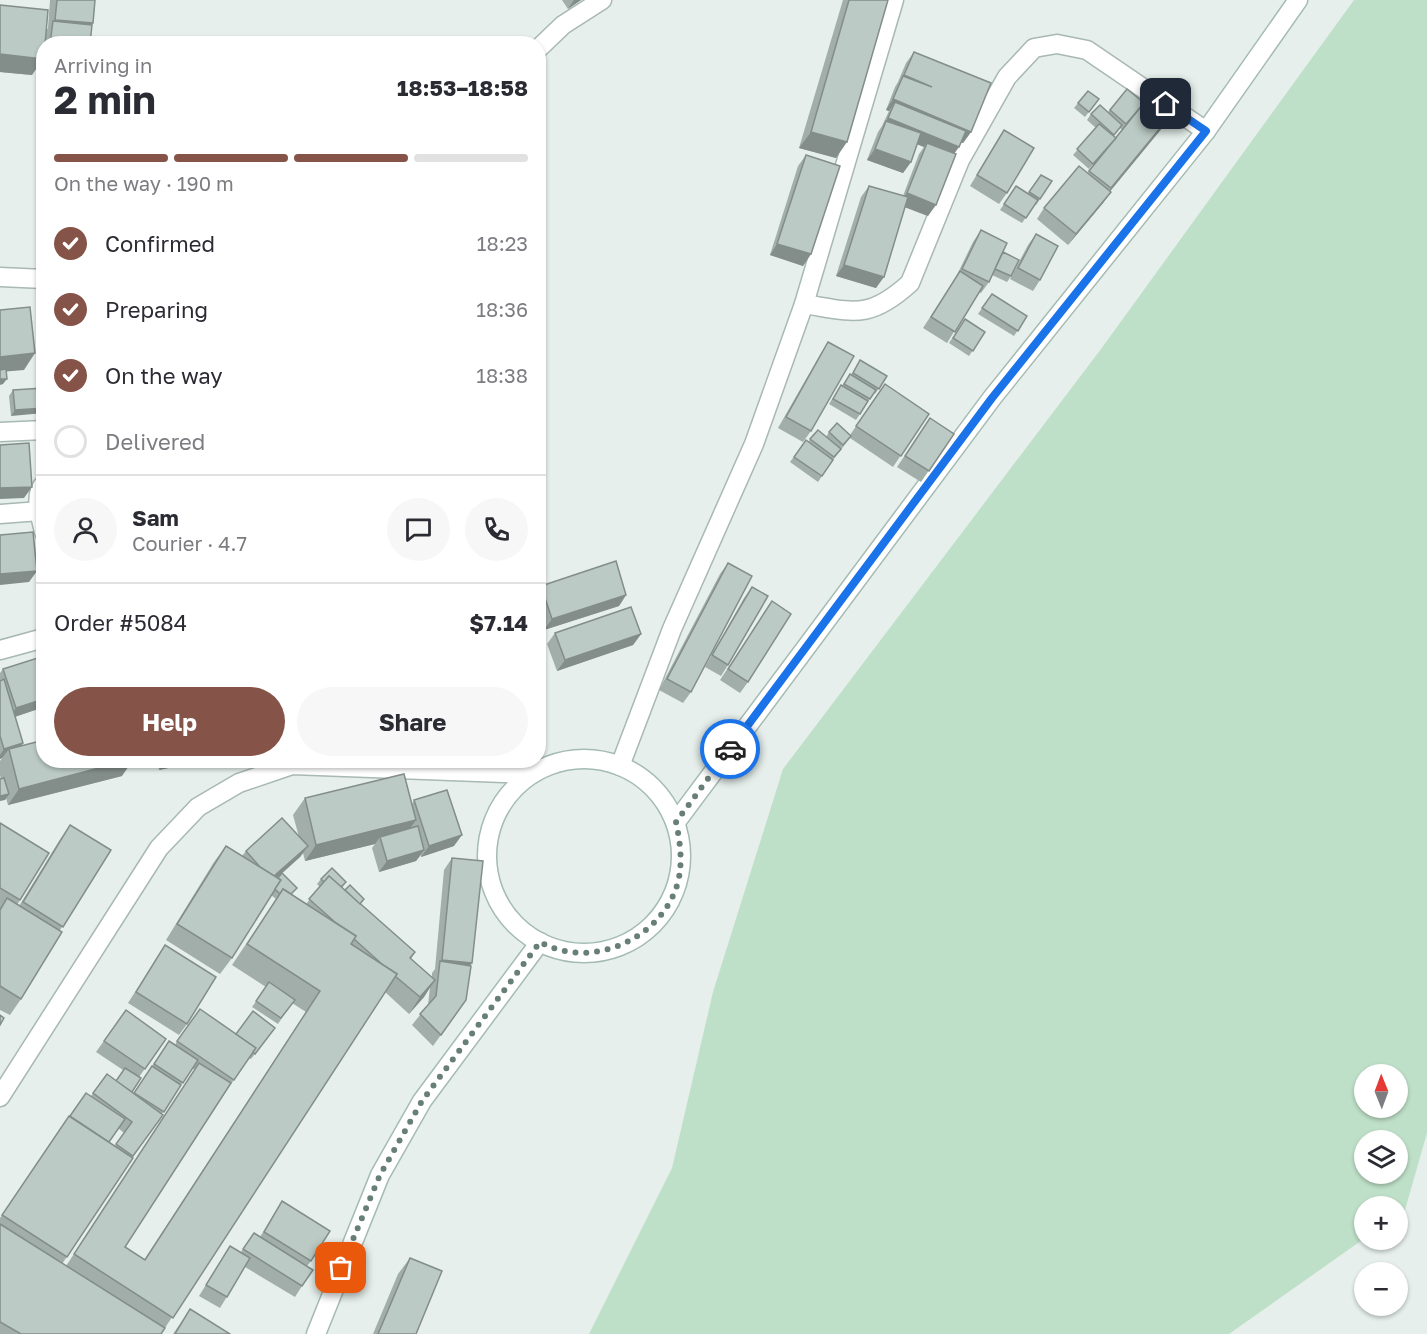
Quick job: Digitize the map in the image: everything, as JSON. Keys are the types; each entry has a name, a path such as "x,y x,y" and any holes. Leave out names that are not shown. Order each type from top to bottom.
{"street":[{"path":"546,41 563,25 602,0"},
{"path":"620,766 672,629 754,444 804,304 894,0"},
{"path":"676,822 992,398 1206,131 1298,0"},
{"path":"804,304 858,312 877,308 910,283 960,160 1006,77 1034,48 1058,44 1087,50 1206,131"},
{"path":"0,277 36,279"},
{"path":"0,432 36,430"},
{"path":"0,514 36,511"},
{"path":"0,650 36,640"},
{"path":"545,768 532,774 509,794 498,810 490,829 488,870 492,889 501,907 514,923 540,942 567,951 588,953 627,942 645,932 670,901 678,882 680,842 676,822 654,788 638,775 620,766 580,759 560,761 546,768"},
{"path":"0,1097 159,848 198,807 239,783 282,768"},
{"path":"494,768 532,774"},
{"path":"316,1334 380,1175 422,1101 540,942"}],"green space":[{"path":"1354,0 1427,0 1427,1133 1408,1200 1408,1196 1354,1196 1354,1246 1229,1334 589,1334 672,1168 713,992 783,769 1101,349"}],"building":[{"path":"57,0 95,0 93,23 55,20"},
{"path":"849,0 888,0 847,142 811,132"},
{"path":"0,5 48,10 46,36 36,36 36,58 0,54"},
{"path":"53,21 92,25 91,36 51,36"},
{"path":"914,52 991,83 971,132 893,99 903,76 932,87 904,75"},
{"path":"1127,89 1144,103 1126,124 1110,110"},
{"path":"1088,91 1099,99 1089,112 1078,103"},
{"path":"1152,93 1174,111 1111,188 1089,171"},
{"path":"895,102 966,131 959,147 888,118"},
{"path":"1100,105 1122,125 1114,135 1091,114"},
{"path":"886,121 921,133 911,162 875,149"},
{"path":"1099,124 1116,138 1093,164 1077,149"},
{"path":"1004,130 1034,148 1007,193 977,175"},
{"path":"927,143 956,154 936,205 907,193"},
{"path":"806,155 840,166 811,254 777,244"},
{"path":"1079,166 1111,192 1076,234 1044,208"},
{"path":"1041,175 1052,181 1040,199 1029,192"},
{"path":"869,186 908,197 884,277 844,265"},
{"path":"1016,186 1038,200 1026,218 1004,204"},
{"path":"981,230 1007,243 989,282 962,269"},
{"path":"1036,234 1058,246 1040,280 1018,268"},
{"path":"1003,252 1019,260 1011,276 995,269"},
{"path":"960,271 983,286 955,332 931,317"},
{"path":"992,294 1027,316 1018,331 982,308"},
{"path":"30,307 35,353 0,357 0,310"},
{"path":"965,319 985,332 973,351 953,338"},
{"path":"828,342 854,356 811,431 786,417"},
{"path":"860,360 887,376 879,389 853,373"},
{"path":"6,369 7,379 0,379 0,370"},
{"path":"850,374 876,390 870,399 844,384"},
{"path":"885,384 929,414 901,456 856,426"},
{"path":"841,385 868,401 860,414 833,399"},
{"path":"36,389 36,409 15,410 13,390"},
{"path":"930,418 954,434 929,471 905,456"},
{"path":"837,423 851,436 843,445 829,432"},
{"path":"818,430 841,449 834,457 810,439"},
{"path":"806,440 833,460 822,476 794,457"},
{"path":"29,443 32,487 0,488 0,445"},
{"path":"33,532 36,571 0,574 0,535"},
{"path":"616,561 626,595 552,619 546,601 546,584"},
{"path":"728,563 752,576 691,692 667,679"},
{"path":"752,587 768,596 728,665 712,655"},
{"path":"772,601 791,614 748,682 728,669"},
{"path":"631,607 641,634 565,660 555,633"},
{"path":"36,659 36,702 16,708 3,669"},
{"path":"4,679 23,743 4,749 0,736 0,681"},
{"path":"36,742 36,768 99,768 19,789 9,749"},
{"path":"404,774 416,820 316,845 305,798"},
{"path":"4,778 9,794 0,796 0,779"},
{"path":"447,790 462,835 429,846 414,800"},
{"path":"282,818 308,846 274,876 260,867 246,851"},
{"path":"0,823 49,853 20,900 0,888"},
{"path":"70,825 111,850 63,927 23,902"},
{"path":"418,826 424,850 387,861 380,837"},
{"path":"226,846 281,880 232,958 177,924"},
{"path":"452,858 483,861 472,963 442,960"},
{"path":"332,868 346,882 341,887 329,876 324,882 321,879"},
{"path":"282,873 297,888 291,894 283,889 280,894 275,889 281,880 278,878"},
{"path":"329,876 415,952 410,958 435,980 420,997 395,976 397,974 383,965 354,939 356,936 336,923 309,899"},
{"path":"350,885 364,899 360,904 345,890"},
{"path":"283,889 356,936 351,944 397,974 173,1318 74,1254 199,1063 231,1083 125,1247 145,1260 320,991 247,944"},
{"path":"7,898 62,932 21,999 0,986 0,910"},
{"path":"165,945 216,977 187,1024 136,992"},
{"path":"440,961 471,966 466,1000 441,1035 420,1014 436,996"},
{"path":"269,982 295,1000 281,1018 256,1001"},
{"path":"200,1009 256,1048 234,1080 177,1041"},
{"path":"126,1010 166,1039 145,1069 104,1041"},
{"path":"253,1011 275,1028 255,1054 253,1052 256,1048 236,1034"},
{"path":"169,1041 198,1060 183,1083 154,1064"},
{"path":"152,1066 181,1085 164,1112 134,1093"},
{"path":"125,1068 141,1078 132,1092 116,1081"},
{"path":"107,1074 163,1115 133,1156 116,1144 132,1122 93,1093"},
{"path":"86,1093 125,1119 109,1142 70,1116"},
{"path":"69,1116 133,1158 67,1257 2,1215"},
{"path":"282,1201 330,1231 311,1261 264,1232"},
{"path":"0,1224 165,1328 161,1334 21,1334 0,1322"},
{"path":"254,1233 313,1270 302,1286 243,1249"},
{"path":"230,1246 250,1258 227,1297 206,1285"},
{"path":"410,1258 442,1271 416,1334 378,1334"},
{"path":"190,1309 230,1334 175,1334"}],"way so far":[{"path":"341,1268 380,1175 422,1101 540,942 567,951 588,953 608,949 645,932 659,917 670,901 678,882 681,862 676,822 730,749"}],"route":[{"path":"730,749 992,398 1206,131 1166,104"}]}
